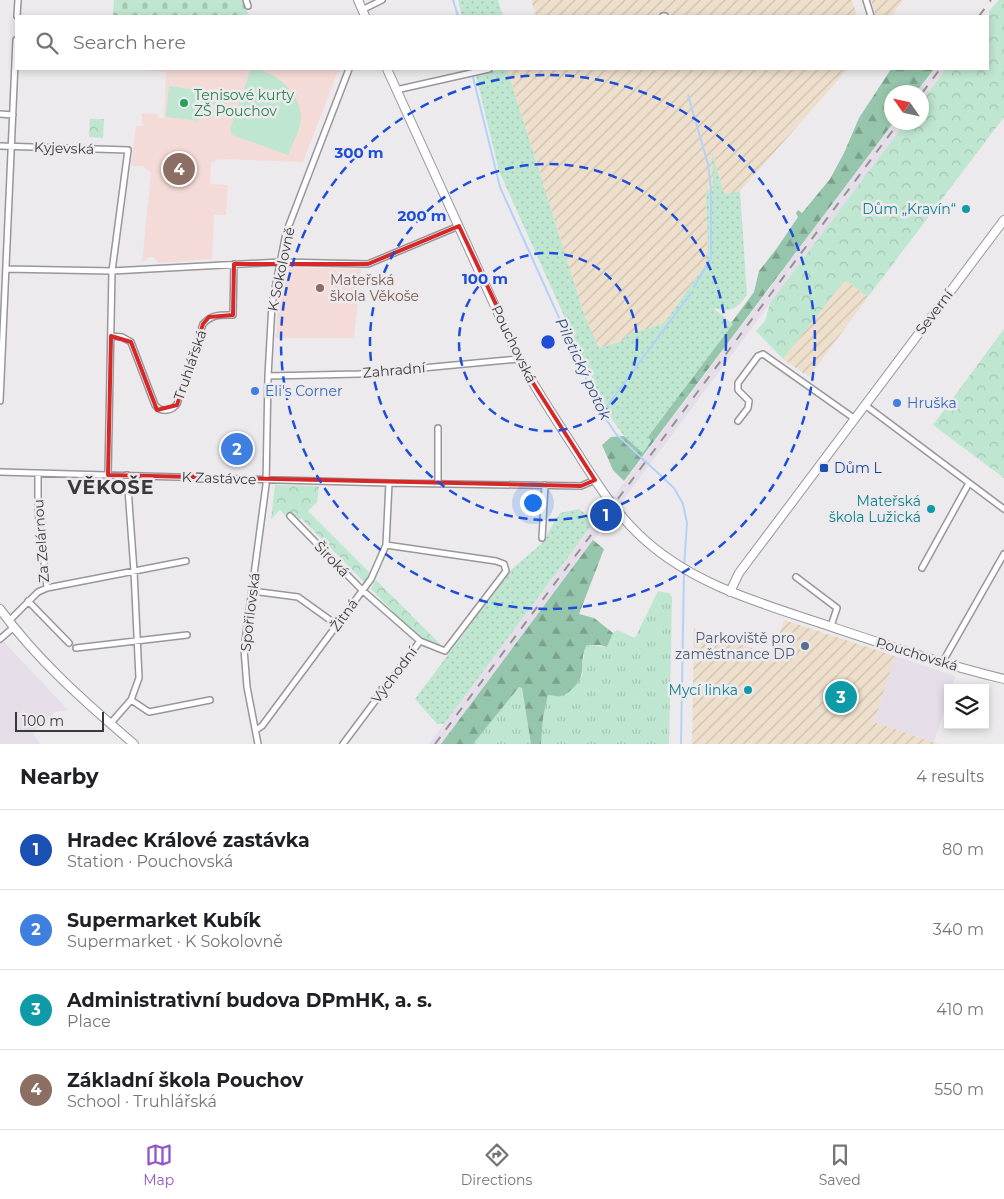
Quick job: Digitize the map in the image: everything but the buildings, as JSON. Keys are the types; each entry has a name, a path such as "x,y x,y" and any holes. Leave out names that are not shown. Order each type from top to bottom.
{"street":[{"path":"17,15 18,0"},
{"path":"246,0 248,6"},
{"path":"358,0 363,13 382,0"},
{"path":"866,0 871,15"},
{"path":"0,401 15,65"},
{"name":"K Sokolovně","path":"266,479 268,376 272,304 280,262 286,234 349,70"},
{"name":"Pouchovská","path":"387,70 532,383 595,480 630,526 674,563 730,592 942,663 1004,679"},
{"path":"396,90 485,70"},
{"path":"0,114 13,115"},
{"name":"Kyjevská","path":"0,146 128,150 112,271"},
{"name":"Severní","path":"730,592 739,573 1004,220"},
{"path":"6,269 112,271 280,262 368,264 459,226"},
{"name":"Truhlářská","path":"111,336 122,337 131,342 157,408 169,410 176,406 203,324 209,317 233,315 234,264"},
{"path":"108,474 112,271"},
{"path":"738,421 748,408 750,401 738,390 738,383 758,356 763,354 855,419"},
{"name":"Zahradní","path":"268,376 359,374 519,358"},
{"path":"865,405 1004,509"},
{"path":"438,428 438,483"},
{"name":"K Zastávce","path":"0,472 581,486 595,480"},
{"name":"Za Zelárnou","path":"0,639 28,601 38,592 47,588 38,511 38,473"},
{"path":"110,724 132,700 139,678 127,475"},
{"name":"Spořilovská","path":"258,744 247,687 244,658 245,636 266,479"},
{"name":"Žitná","path":"256,730 262,726 371,579 386,545 389,482"},
{"path":"922,568 969,483"},
{"path":"542,538 545,485"},
{"name":"Široká","path":"290,516 362,590 420,641"},
{"name":"Východní","path":"342,744 420,641 445,651 506,571 504,564 496,562 386,545"},
{"path":"942,663 1004,554"},
{"path":"47,588 186,561"},
{"path":"796,577 837,608 830,626"},
{"path":"252,591 298,596 337,625"},
{"name":"Za Zelárnou","path":"28,601 68,643"},
{"path":"0,609 11,624 74,692 134,744"},
{"path":"76,648 187,635"},
{"path":"132,700 149,712 210,700"}],"highlighted area":[{"path":"459,226 533,383 595,480 581,486 108,475 111,336 131,342 157,410 177,405 203,324 209,317 233,315 234,264 368,264"}],"shaded area":[{"path":"531,0 852,0 857,15 536,15"},
{"path":"871,0 903,0 892,15 876,15"},
{"path":"145,70 341,70 337,74 303,162 217,159 211,163 210,184 228,185 226,215 214,215 212,259 158,263 153,257 149,257 142,263 151,173 143,166 131,166 136,126 142,126 142,113 158,114 158,118 164,118 166,72"},
{"path":"507,70 847,70 740,191 724,194 713,155 713,190 706,191 708,249 706,266 664,323 625,336 625,340 599,348 584,314"},
{"path":"933,70 945,70 929,92 929,85 921,85"},
{"path":"888,130 900,130 441,744 429,744"},
{"name":"Mateřská škola Věkoše","path":"286,268 361,269 354,338 276,338 278,305 284,272"},
{"path":"845,279 868,297 809,377 783,359"},
{"path":"784,620 895,656 874,722 939,744 692,744 694,629 773,655"},
{"path":"3,641 68,710 55,712 33,733 40,744 0,744 0,643"},
{"path":"895,656 955,676 953,684 944,684 944,712 934,742 874,722"}],"green space":[{"path":"114,0 245,0 248,14 242,15 113,15"},
{"path":"458,0 498,0 503,15 462,15"},
{"path":"999,0 1004,0 1004,117 868,297 845,280 783,359 756,331 765,321 770,303 900,130 929,130 929,92 945,70 989,70 989,11"},
{"path":"251,70 260,70 269,73 285,84 300,108 301,122 288,155 232,135 230,129"},
{"path":"496,70 507,70 584,314 599,348 625,340 624,336 664,323 705,266 708,249 706,191 713,190 712,152 724,194 740,191 747,295 733,309 713,308 733,324 648,437 651,441 643,453 624,436 608,414 499,171 476,76"},
{"path":"890,70 933,70 921,85 884,85 884,130 888,130 624,481 613,470 602,445 611,437 624,436 643,453 647,437 754,292 759,271 798,217 796,213 798,210 802,213 830,179 859,118"},
{"name":"Tenisové kurty ZŠ Pouchov","path":"169,86 203,91 199,121 167,117"},
{"path":"204,91 226,94 225,106 202,103"},
{"path":"90,119 104,119 103,138 89,137"},
{"path":"1004,329 1004,478 933,425"},
{"path":"275,485 319,486 317,502 308,511 370,573 364,582 301,518 294,524 280,510 271,519"},
{"path":"579,509 595,521 444,724 437,724 415,699 511,570 541,544 560,513"},
{"path":"593,540 604,549 579,614 594,618 613,633 607,647 587,645 584,651 582,673 577,684 571,690 562,696 548,695 543,718 541,744 531,744 522,688 519,687 473,744 441,744"},
{"path":"376,580 441,645 421,641 371,589"},
{"path":"658,591 669,593 672,597 669,744 541,744 543,718 548,695 561,696 582,676 584,650 587,645 607,647 613,633 617,630 635,638"},
{"path":"519,687 522,688 531,744 473,744"}],"waterway":[{"name":"Piletický potok","path":"453,0 458,15"},
{"name":"Piletický potok","path":"471,70 500,187 602,413 616,434 674,488 683,504 687,523 684,567"},
{"path":"688,95 708,164 711,189 711,258 694,287"},
{"path":"602,413 691,293"},
{"name":"Piletický potok","path":"681,744 684,571"}],"railway":[{"path":"980,15 991,0"},
{"path":"928,85 939,70"},
{"path":"435,744 893,130"}],"place":[{"name":"Tenisové kurty ZŠ Pouchov","path":"184,103"},
{"name":"Základní škola Pouchov","path":"179,169"},
{"name":"Dům „Kravín“","path":"966,209"},
{"name":"Mateřská škola Věkoše","path":"320,288"},
{"name":"Eli's Corner","path":"255,391"},
{"name":"Hruška","path":"897,403"},
{"name":"Supermarket Kubík","path":"237,449"},
{"name":"Dům L","path":"824,468"},
{"name":"Mateřská škola Lužická","path":"931,509"},
{"name":"Hradec Králové zastávka","path":"606,515"},
{"name":"Parkoviště pro zaměstnance DP","path":"805,646"},
{"name":"Mycí linka","path":"748,690"},
{"name":"Administrativní budova DPmHK, a. s.","path":"841,697"}],"district":[{"name":"VĚKOŠE","path":"111,487"}]}
